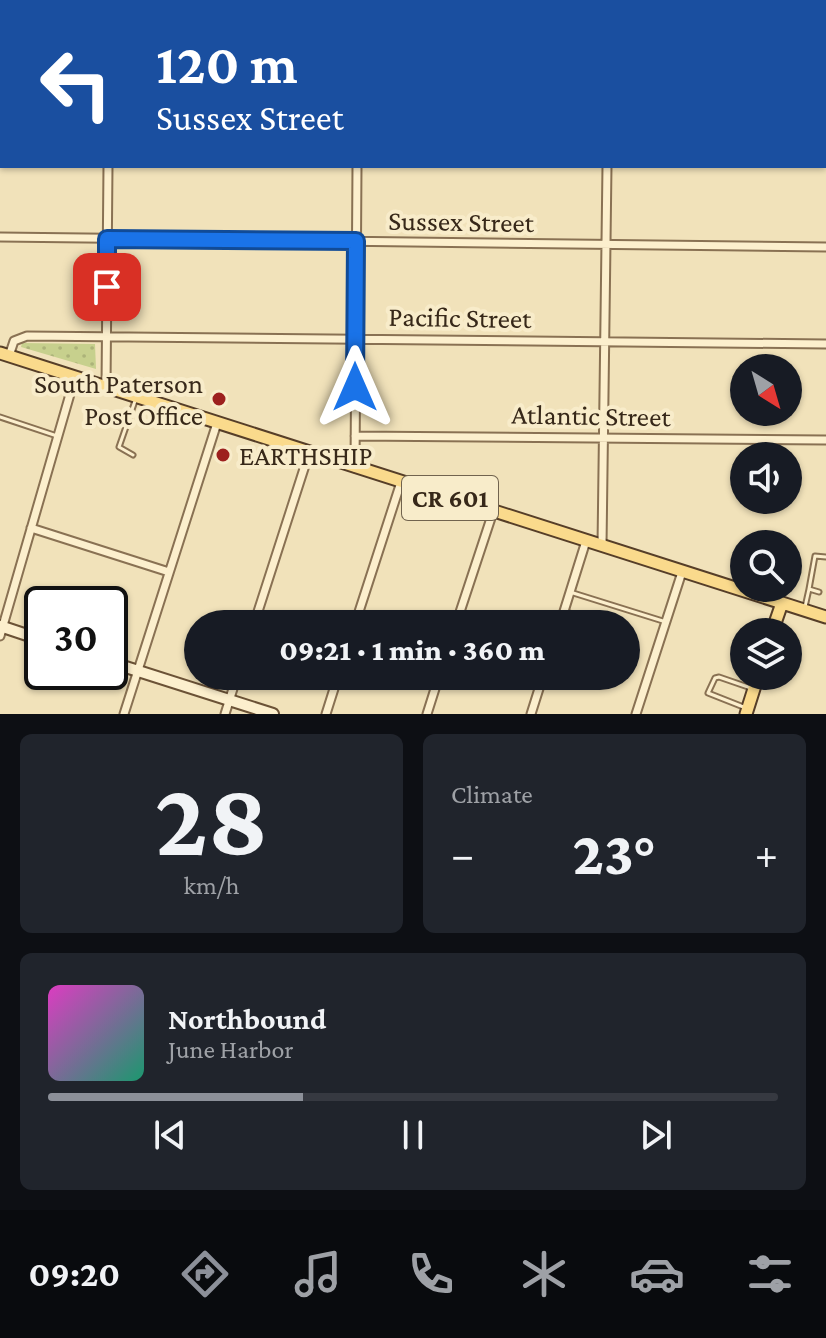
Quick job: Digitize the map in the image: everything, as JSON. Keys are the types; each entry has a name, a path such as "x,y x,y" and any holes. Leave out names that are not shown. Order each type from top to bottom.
{"main road":[{"name":"CR 601","path":"4,354 826,617"},
{"path":"777,618 782,603"},
{"path":"747,712 754,690"}],"street":[{"path":"106,387 108,168"},
{"path":"355,468 357,168"},
{"path":"602,546 607,168"},
{"name":"Sussex Street","path":"0,237 826,247"},
{"name":"Pacific Street","path":"4,354 14,341 27,336 106,335 826,344"},
{"path":"24,636 1,630 75,377"},
{"path":"124,714 217,423"},
{"name":"Atlantic Street","path":"355,436 826,440"},
{"path":"259,610 309,453"},
{"path":"360,610 401,482"},
{"path":"461,610 493,512"},
{"path":"31,528 169,572"},
{"path":"564,610 586,541"},
{"path":"636,714 682,572"},
{"path":"128,668 273,714"},
{"path":"225,714 232,690"},
{"path":"326,714 334,690"},
{"path":"427,714 435,690"},
{"path":"531,714 539,690"}],"lane":[{"path":"133,455 119,447 136,397"},
{"path":"0,417 58,436"},
{"path":"804,610 815,556 826,557"},
{"path":"809,589 819,592"},
{"path":"570,592 666,622"},
{"path":"730,681 715,678 708,693 747,712"}],"green space":[{"path":"22,343 95,344 96,369 21,347"}],"place":[{"name":"South Paterson Post Office","path":"219,399"},
{"name":"EARTHSHIP","path":"223,455"}],"route":[{"path":"107,287 107,239 356,241 355,387"}]}
